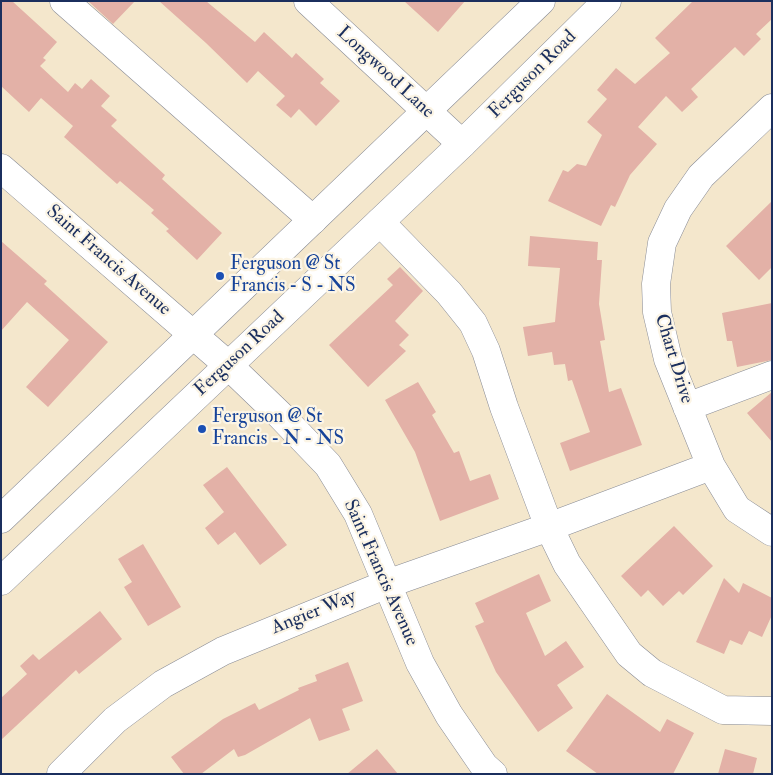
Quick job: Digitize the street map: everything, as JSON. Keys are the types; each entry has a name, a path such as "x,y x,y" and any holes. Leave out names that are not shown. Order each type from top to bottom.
{"street":[{"path":"64,1 313,220"},
{"name":"Longwood Lane","path":"308,1 462,144"},
{"path":"1,519 193,337 541,1"},
{"name":"Ferguson Road","path":"1,581 462,144 608,1"},
{"name":"Chart Drive","path":"772,108 701,176 678,209 662,243 656,284 656,312 668,358 711,466 738,509 772,532"},
{"name":"Saint Francis Avenue","path":"1,168 193,337 228,365 280,415 328,466 358,514 420,663 449,715 484,766 492,774"},
{"path":"380,222 449,292 473,323 486,351 504,408 549,527 567,564 629,654 652,673 723,710 772,712"},
{"path":"687,407 772,375"},
{"name":"Angier Way","path":"61,774 115,720 163,684 223,651 387,584 549,527 711,466"}],"building":[{"path":"1,1 12,1 57,42 43,58 46,60 40,66 68,92 75,83 82,89 91,79 110,96 101,106 117,120 111,126 165,175 162,179 222,233 197,260 166,231 169,229 151,213 154,210 120,181 117,184 64,137 73,126 41,98 29,112 1,86"},
{"path":"88,1 135,1 113,24"},
{"path":"159,1 206,1 255,42 264,32 292,58 296,53 324,79 320,83 340,101 316,126 299,109 291,118 276,105 285,96 258,71 247,83"},
{"path":"404,1 465,1 438,32"},
{"path":"693,1 772,1 772,19 756,34 761,39 744,56 735,47 691,89 698,97 682,112 666,96 638,127 657,144 630,175 615,207 611,205 601,226 548,201 563,170 568,172 577,164 586,166 602,135 587,122 607,99 597,90 616,68 635,84 670,53 655,38"},
{"path":"772,201 772,267 759,280 726,246"},
{"path":"530,236 598,242 597,260 602,260 599,304 605,340 600,341 609,392 621,388 642,445 570,471 560,443 590,432 572,380 568,381 565,364 554,365 552,352 528,356 523,327 555,322 560,268 528,266"},
{"path":"1,241 47,281 44,284 108,342 48,407 26,387 69,340 27,302 1,331"},
{"path":"400,267 423,291 395,321 409,335 399,345 406,351 368,387 329,345 393,285 387,279"},
{"path":"772,303 772,360 737,367 732,341 727,341 722,313"},
{"path":"418,382 436,412 432,415 454,453 459,451 470,481 490,474 499,499 440,521 415,452 385,400"},
{"path":"772,392 772,442 747,413"},
{"path":"227,467 287,545 260,565 235,532 218,545 205,528 224,512 203,485"},
{"path":"674,526 713,566 683,595 679,591 663,606 648,590 641,597 621,576"},
{"path":"143,544 181,607 148,626 124,587 132,582 118,559"},
{"path":"539,574 551,601 526,613 545,656 566,641 584,667 557,685 573,708 538,732 496,672 475,626 484,622 475,603"},
{"path":"724,578 739,593 743,583 772,598 772,615 762,637 749,631 742,645 730,640 724,654 696,642"},
{"path":"100,611 122,639 79,674 76,670 1,740 1,698 27,674 20,666 33,654 39,660"},
{"path":"348,662 363,701 342,709 350,730 319,741 310,718 245,755 238,757 234,749 201,774 184,774 171,757 223,719 255,703 259,710 299,690 298,688 317,681 315,675"},
{"path":"607,694 660,732 667,719 694,733 673,774 598,774 566,751"},
{"path":"377,749 398,774 347,774"},
{"path":"725,749 757,758 753,774 718,774"}],"place":[{"name":"Ferguson @ St Francis - S - NS","path":"220,276"},
{"name":"Ferguson @ St Francis - N - NS","path":"202,429"}]}
